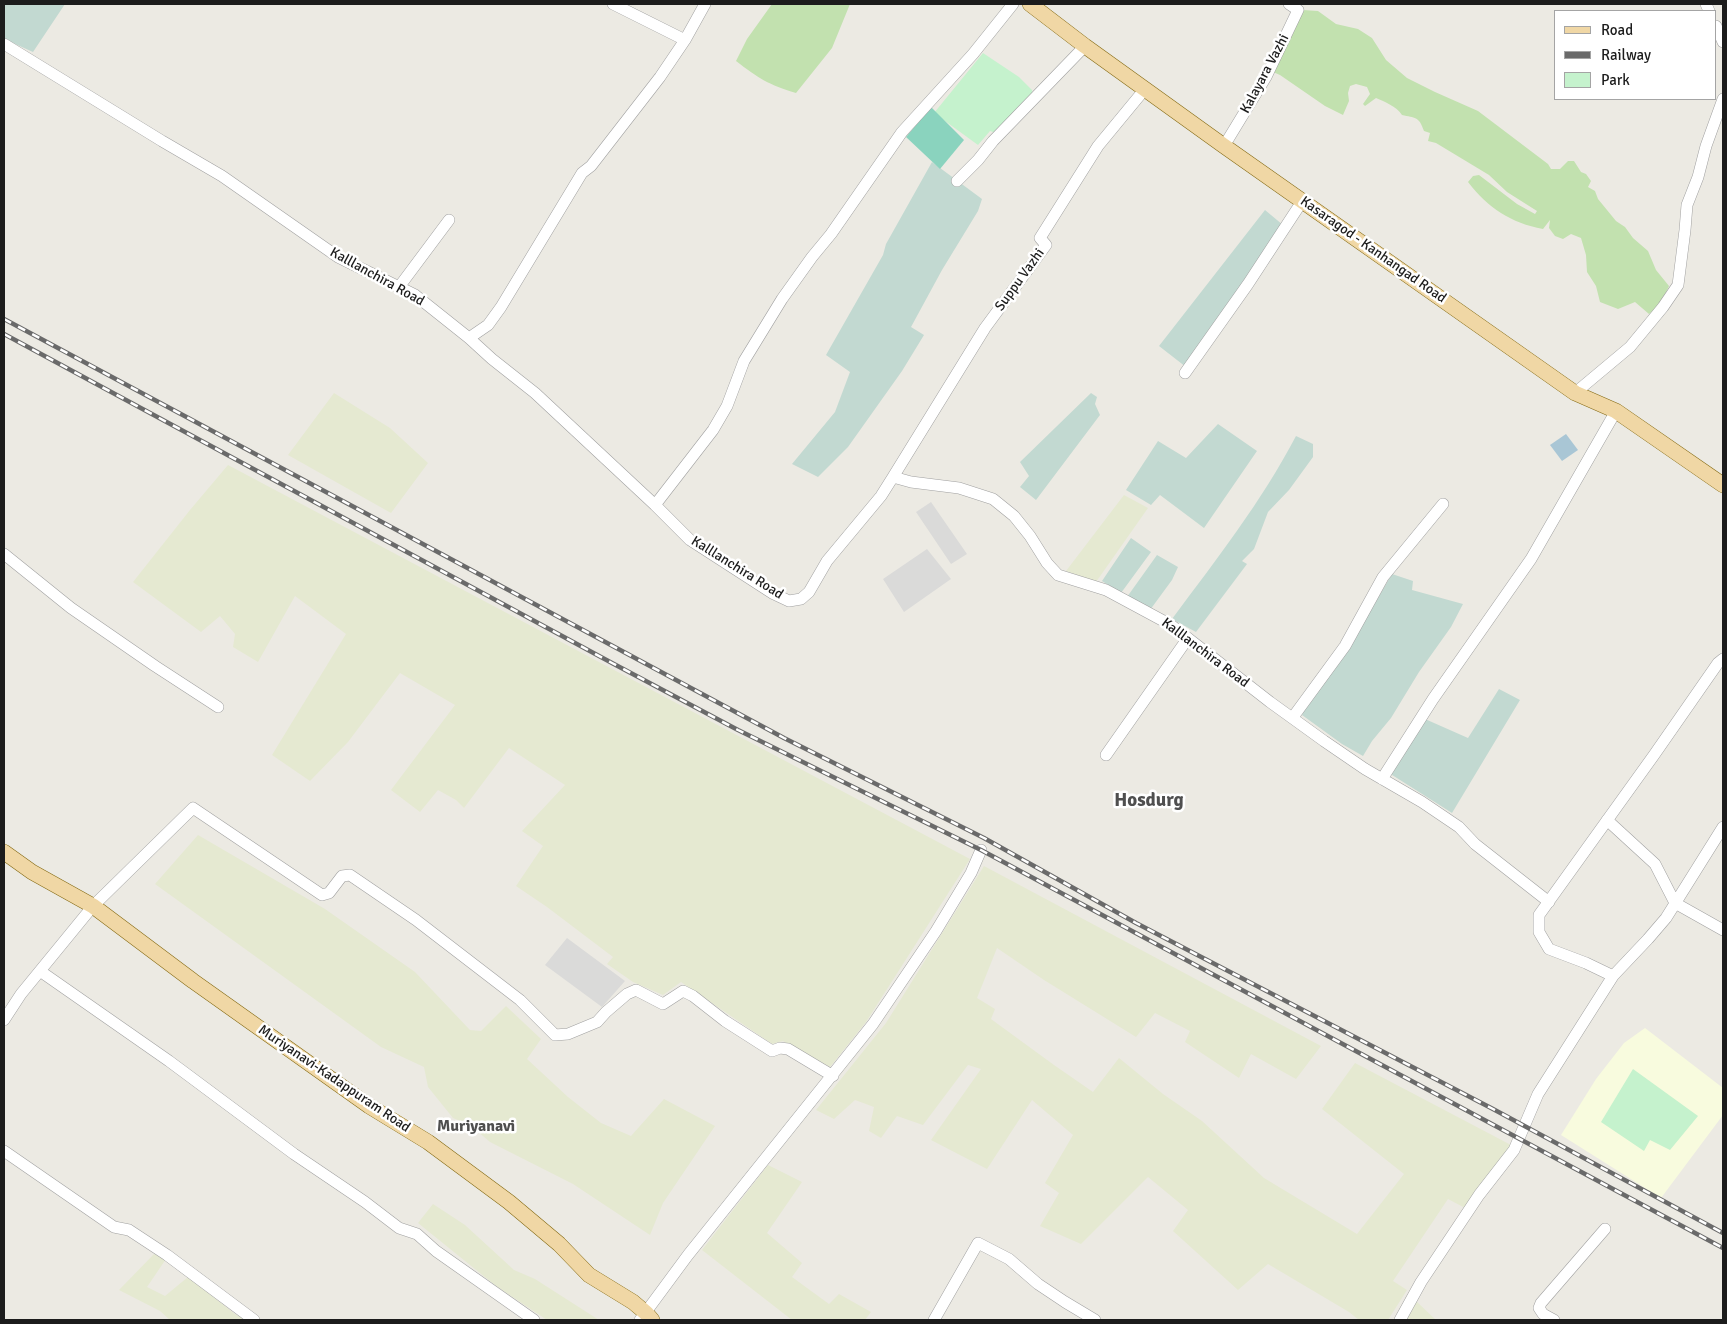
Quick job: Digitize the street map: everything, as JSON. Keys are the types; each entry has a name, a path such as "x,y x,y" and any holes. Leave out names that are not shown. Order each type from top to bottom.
{"main road":[{"name":"Kasaragod - Kanhangad Road","path":"1031,4 1085,46 1224,146 1575,393 1616,411 1723,485"},
{"name":"Muriyanavi-Kadappuram Road","path":"4,852 32,872 93,906 200,986 369,1106 428,1142 509,1202 559,1244 589,1275 646,1318"}],"street":[{"path":"613,4 685,40"},
{"path":"469,338 488,325 502,307 582,174 591,166 685,40 705,4"},
{"path":"655,505 713,430 727,406 744,361 782,299 812,257 831,234 902,132 973,54 1013,4"},
{"name":"Kalayara Vazhi","path":"1224,146 1266,77 1298,10 1289,4"},
{"path":"1717,28 1723,42"},
{"name":"Kalllanchira Road","path":"4,44 222,176 338,256 415,295 535,393 690,540 772,593 789,601 801,600 809,592 827,561 881,496 893,477 911,482 959,488 993,499 1014,516 1058,576 1106,590 1171,625 1264,697 1338,750 1459,827 1475,844 1549,902"},
{"path":"957,181 1085,46"},
{"name":"Suppu Vazhi","path":"893,477 985,328 1046,246 1040,238 1098,146 1145,89"},
{"path":"1575,393 1630,347 1664,307 1678,285 1687,205 1723,99"},
{"path":"1185,373 1248,284 1303,200"},
{"path":"399,287 449,220"},
{"path":"1382,779 1433,699 1531,559 1616,411"},
{"path":"1293,718 1345,646 1382,577 1443,504"},
{"path":"4,554 71,608 218,707"},
{"path":"1106,754 1188,638"},
{"path":"1613,976 1549,948 1539,932 1539,914 1723,658"},
{"path":"4,1020 40,971 93,906 194,808 322,895 329,893 342,876 350,875 416,920 520,1000 555,1035 582,1030 597,1022 627,994 636,990 663,1004 683,991 693,996 725,1022 772,1051 780,1048 788,1049 833,1076"},
{"path":"1607,820 1655,864 1675,903 1723,930"},
{"path":"1400,1320 1421,1282 1473,1203 1514,1150 1538,1094 1613,976 1648,940 1666,918 1723,827"},
{"path":"646,1318 688,1255 874,1024 936,931 971,873 981,850"},
{"path":"40,971 169,1061 294,1154 366,1202 399,1228 417,1234 436,1252 534,1320"},
{"path":"4,1151 114,1227 129,1230 167,1255 254,1320"},
{"path":"1554,1320 1543,1314 1539,1308 1541,1303 1605,1229"},
{"path":"934,1320 978,1244 1009,1259 1045,1288 1095,1320"}],"shaded area":[{"path":"4,4 65,4 33,52 4,39"},
{"path":"932,162 982,199 978,211 942,270 911,327 924,335 902,371 848,447 818,477 792,464 835,412 850,372 826,355 883,255 886,244"},
{"path":"1265,210 1283,225 1186,367 1159,346"},
{"path":"334,393 390,428 428,463 391,513 288,455"},
{"path":"1091,393 1097,397 1095,404 1100,415 1036,500 1020,487 1029,476 1020,462"},
{"path":"1218,424 1257,451 1204,528 1160,495 1151,505 1126,490 1158,441 1186,458"},
{"path":"1566,434 1578,450 1562,461 1550,445"},
{"path":"1296,436 1313,444 1313,457 1289,490 1268,512 1254,549 1242,561 1247,564 1196,632 1172,619 1253,507"},
{"path":"228,465 970,859 866,1022 830,1067 783,1041 772,1044 681,982 663,995 633,982 607,964 613,957 516,886 543,846 522,831 565,785 509,748 464,808 456,800 438,790 420,812 391,790 455,705 400,673 348,742 310,781 272,755 346,634 295,596 258,662 233,647 235,634 220,616 201,632 133,582"},
{"path":"1124,495 1148,508 1096,582 1066,571"},
{"path":"931,502 967,554 951,564 916,512"},
{"path":"1131,538 1151,552 1121,593 1102,581"},
{"path":"927,549 951,579 904,612 883,579"},
{"path":"1157,555 1178,567 1172,580 1150,610 1127,597"},
{"path":"1392,574 1413,581 1412,590 1463,604 1451,627 1419,672 1391,718 1372,741 1363,756 1342,744 1302,715 1309,699 1343,657"},
{"path":"1499,689 1520,700 1452,813 1389,773 1425,719 1468,738"},
{"name":"Muriyanavi","path":"198,835 325,909 415,972 470,1030 481,1031 506,1006 541,1039 527,1059 568,1097 601,1123 631,1136 664,1099 715,1126 663,1203 650,1235 573,1184 490,1142 470,1125 453,1118 428,1087 424,1067 381,1047 155,884"},
{"path":"984,866 1321,1046 1296,1079 1251,1054 1239,1078 1185,1042 1190,1031 1155,1013 1136,1037 1044,980 997,948 977,998 995,1009 991,1019 1093,1092 1119,1058 1163,1094 1202,1121 1264,1178 1357,1234 1404,1174 1322,1109 1355,1063 1511,1145 1465,1208 1448,1199 1393,1281 1407,1290 1388,1320 1359,1320 1349,1312 1268,1264 1238,1290 1173,1231 1188,1210 1148,1177 1081,1244 1040,1226 1059,1193 1045,1183 1073,1135 1032,1100 987,1169 931,1140 981,1069 968,1065 923,1125 897,1116 881,1138 869,1131 874,1107 855,1100 834,1119 816,1110 886,1023"},
{"path":"567,938 625,981 602,1007 545,965"},
{"path":"1645,1028 1723,1088 1723,1115 1661,1198 1561,1135 1596,1079 1624,1043"},
{"path":"768,1165 802,1182 767,1233 802,1263 792,1277 829,1304 839,1294 871,1312 865,1320 792,1320 702,1250"},
{"path":"433,1204 465,1225 514,1270 535,1279 599,1320 547,1320 496,1286 418,1223"},
{"path":"154,1254 166,1259 147,1287 165,1296 188,1277 235,1314 249,1320 170,1320 160,1311 119,1290"},
{"path":"1415,1300 1436,1320 1404,1320"}],"green space":[{"path":"772,4 850,4 832,48 796,93 764,80 736,61 747,39"},
{"path":"1303,10 1318,11 1336,24 1358,29 1372,38 1386,60 1407,78 1478,111 1548,164 1551,169 1560,169 1568,161 1574,161 1581,172 1586,174 1591,181 1588,187 1595,191 1598,199 1616,221 1625,227 1633,238 1648,251 1656,270 1669,286 1660,305 1649,314 1635,302 1618,309 1600,302 1596,286 1587,272 1586,255 1581,238 1571,234 1563,239 1555,236 1549,228 1550,220 1543,229 1521,223 1492,207 1468,182 1473,176 1479,175 1517,204 1535,214 1537,211 1507,192 1489,175 1436,143 1428,141 1430,133 1424,131 1418,120 1402,115 1394,107 1376,98 1365,106 1363,104 1370,94 1367,87 1356,84 1350,86 1348,93 1349,101 1343,115 1325,106 1273,72"},
{"path":"983,53 1019,77 1032,90 1033,96 996,133 990,131 978,145 934,113"},
{"path":"931,107 964,140 940,169 906,137"},
{"path":"1633,1069 1698,1116 1670,1150 1650,1140 1644,1151 1601,1122"}],"railway":[{"path":"4,319 784,738 984,838 1136,923 1493,1109 1723,1233"},
{"path":"4,334 738,730 981,850 1723,1248"}],"district":[{"name":"Hosdurg","path":"1149,801"},
{"name":"Muriyanavi","path":"476,1127"}]}
